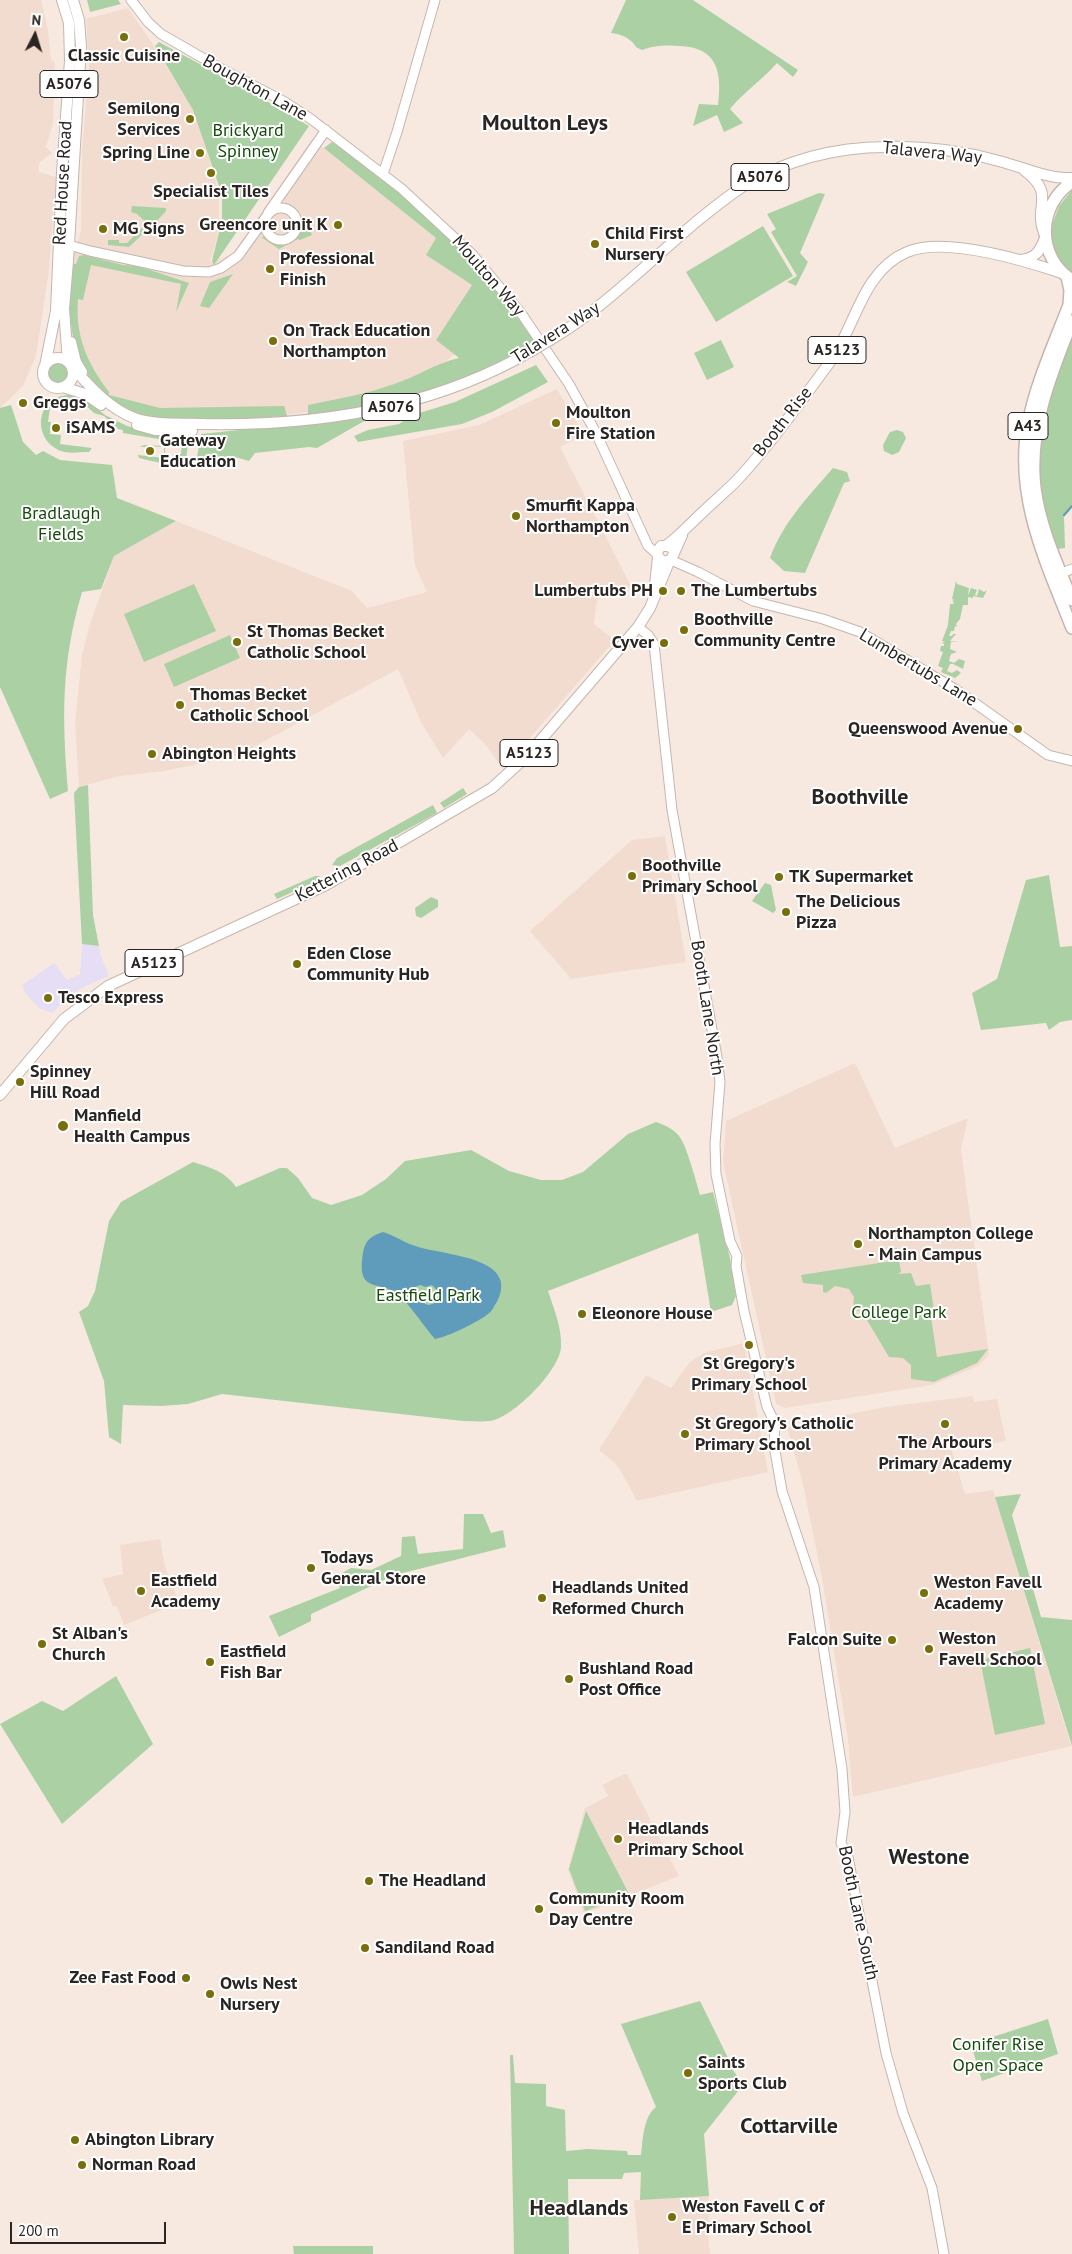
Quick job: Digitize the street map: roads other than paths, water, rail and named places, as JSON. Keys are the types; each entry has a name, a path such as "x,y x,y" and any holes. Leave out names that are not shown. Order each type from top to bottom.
{"highway":[{"name":"A43","path":"1072,182 1060,192 1049,208 1045,237 1051,257 1067,277 1070,290 1069,305 1033,403 1025,445 1025,487 1033,525 1056,575 1072,600"},
{"name":"A43","path":"1072,321 1040,412 1035,438 1035,488 1056,575 1072,628"}],"main road":[{"name":"Red House Road","path":"62,0 69,23 70,55 62,172 65,228"},
{"path":"63,386 72,378 64,309 65,228 77,105 80,41 79,20 73,0"},
{"path":"62,172 70,158 72,122 77,105"},
{"name":"Talavera Way","path":"69,364 114,407 135,418 157,422 238,425 330,417 391,407 460,386 550,340 605,302 701,219 742,188 788,164 839,151 886,147 958,153 998,160 1058,177 1072,178"},
{"name":"Talavera Way","path":"1019,167 1033,177 1042,190 1041,220 1045,237"},
{"path":"1020,260 1029,259 1038,254 1045,237"},
{"name":"Red House Road","path":"45,366 56,311 65,244"},
{"name":"Booth Rise","path":"665,554 683,532 739,478 806,394 839,348 874,279 891,261 912,250 938,246 1020,260 1067,277"},
{"path":"64,309 76,362 93,389"},
{"path":"69,364 56,358 45,366 43,373 45,381 53,387 63,386 85,394 117,416 147,428 172,431 238,425"},
{"name":"Kettering Road","path":"654,596 656,570 665,554"},
{"name":"Kettering Road","path":"0,1095 64,1019 108,986 326,885 492,788 526,756 638,627 650,608 665,554"}],"street":[{"name":"Boughton Lane","path":"131,0 148,22 161,34 284,102 326,130 383,174"},
{"path":"383,174 435,0"},
{"path":"65,244 190,273 209,272 233,260 286,189 326,130"},
{"name":"Moulton Way","path":"383,174 437,220 472,254 521,312 551,355 580,403 642,529 648,546 665,554"},
{"path":"252,236 269,234 282,240 294,234 297,226 296,219 288,210 284,201 286,189"},
{"path":"267,215 278,209 288,210"},
{"path":"267,215 265,226 269,234"},
{"path":"65,228 73,239 80,244 102,253"},
{"path":"65,244 80,244"},
{"name":"Moulton Way","path":"642,529 665,554"},
{"path":"648,546 656,570"},
{"name":"Lumbertubs Lane","path":"665,554 753,601 823,619 860,632 955,689 1048,755 1072,761"},
{"path":"1056,575 1072,569"},
{"name":"Booth Lane North","path":"638,627 648,635 654,644 672,810 718,1056 719,1094 715,1157 718,1182 730,1241 737,1256 736,1266 744,1311 767,1407 774,1421"},
{"name":"Booth Lane South","path":"774,1421 775,1451 782,1491 810,1569 819,1614 842,1769 845,1812 841,1843 848,1857 886,2053 903,2113 932,2188 944,2254"}],"water":[{"path":"383,1232 417,1247 467,1258 482,1263 494,1270 500,1280 501,1293 492,1310 465,1328 435,1339 400,1296 385,1288 371,1284 366,1281 363,1275 362,1266 365,1245 369,1239","holes":["420,1285 426,1287 432,1285 439,1292 435,1303 425,1304 413,1288"]}],"waterway":[{"path":"1064,515 1072,506"}],"place":[{"name":"Classic Cuisine","path":"124,37"},
{"name":"Semilong Services","path":"190,119"},
{"name":"Spring Line","path":"200,153"},
{"name":"Specialist Tiles","path":"211,173"},
{"name":"Greencore unit K","path":"338,225"},
{"name":"MG Signs","path":"103,229"},
{"name":"Child First Nursery","path":"595,244"},
{"name":"Professional Finish","path":"270,269"},
{"name":"On Track Education Northampton","path":"273,341"},
{"name":"Greggs","path":"23,403"},
{"name":"Moulton Fire Station","path":"556,423"},
{"name":"iSAMS","path":"56,428"},
{"name":"Gateway Education","path":"150,451"},
{"name":"Smurfit Kappa Northampton","path":"516,516"},
{"name":"Lumbertubs PH","path":"663,591"},
{"name":"The Lumbertubs","path":"681,591"},
{"name":"Boothville Community Centre","path":"684,630"},
{"name":"St Thomas Becket Catholic School","path":"237,642"},
{"name":"Cyver","path":"664,643"},
{"name":"Thomas Becket Catholic School","path":"180,705"},
{"name":"Queenswood Avenue","path":"1018,729"},
{"name":"Abington Heights","path":"152,754"},
{"name":"Boothville Primary School","path":"632,876"},
{"name":"TK Supermarket","path":"779,877"},
{"name":"The Delicious Pizza","path":"786,912"},
{"name":"Eden Close Community Hub","path":"297,964"},
{"name":"Tesco Express","path":"48,998"},
{"name":"Spinney Hill Road","path":"20,1082"},
{"name":"Manfield Health Campus","path":"63,1126"},
{"name":"Northampton College - Main Campus","path":"858,1244"},
{"name":"Eleonore House","path":"582,1314"},
{"name":"St Gregory's Primary School","path":"749,1345"},
{"name":"The Arbours Primary Academy","path":"945,1424"},
{"name":"St Gregory's Catholic Primary School","path":"685,1434"},
{"name":"Todays General Store","path":"311,1568"},
{"name":"Eastfield Academy","path":"141,1591"},
{"name":"Weston Favell Academy","path":"924,1593"},
{"name":"Headlands United Reformed Church","path":"542,1598"},
{"name":"Falcon Suite","path":"892,1640"},
{"name":"St Alban's Church","path":"42,1644"},
{"name":"Weston Favell School","path":"929,1649"},
{"name":"Eastfield Fish Bar","path":"210,1662"},
{"name":"Bushland Road Post Office","path":"569,1679"},
{"name":"Headlands Primary School","path":"618,1839"},
{"name":"The Headland","path":"369,1881"},
{"name":"Community Room Day Centre","path":"539,1909"},
{"name":"Sandiland Road","path":"365,1948"},
{"name":"Zee Fast Food","path":"186,1978"},
{"name":"Owls Nest Nursery","path":"210,1994"},
{"name":"Saints Sports Club","path":"688,2073"},
{"name":"Abington Library","path":"75,2140"},
{"name":"Norman Road","path":"82,2165"},
{"name":"Weston Favell C of E Primary School","path":"672,2217"}],"district":[{"name":"Moulton Leys","path":"545,124"},
{"name":"Boothville","path":"860,798"},
{"name":"Westone","path":"929,1858"},
{"name":"Cottarville","path":"789,2127"},
{"name":"Headlands","path":"579,2209"}],"park label":[{"name":"Brickyard Spinney","path":"248,141"},
{"name":"Bradlaugh Fields","path":"61,524"},
{"name":"Eastfield Park","path":"428,1296"},
{"name":"College Park","path":"899,1313"},
{"name":"Conifer Rise Open Space","path":"998,2055"}]}
